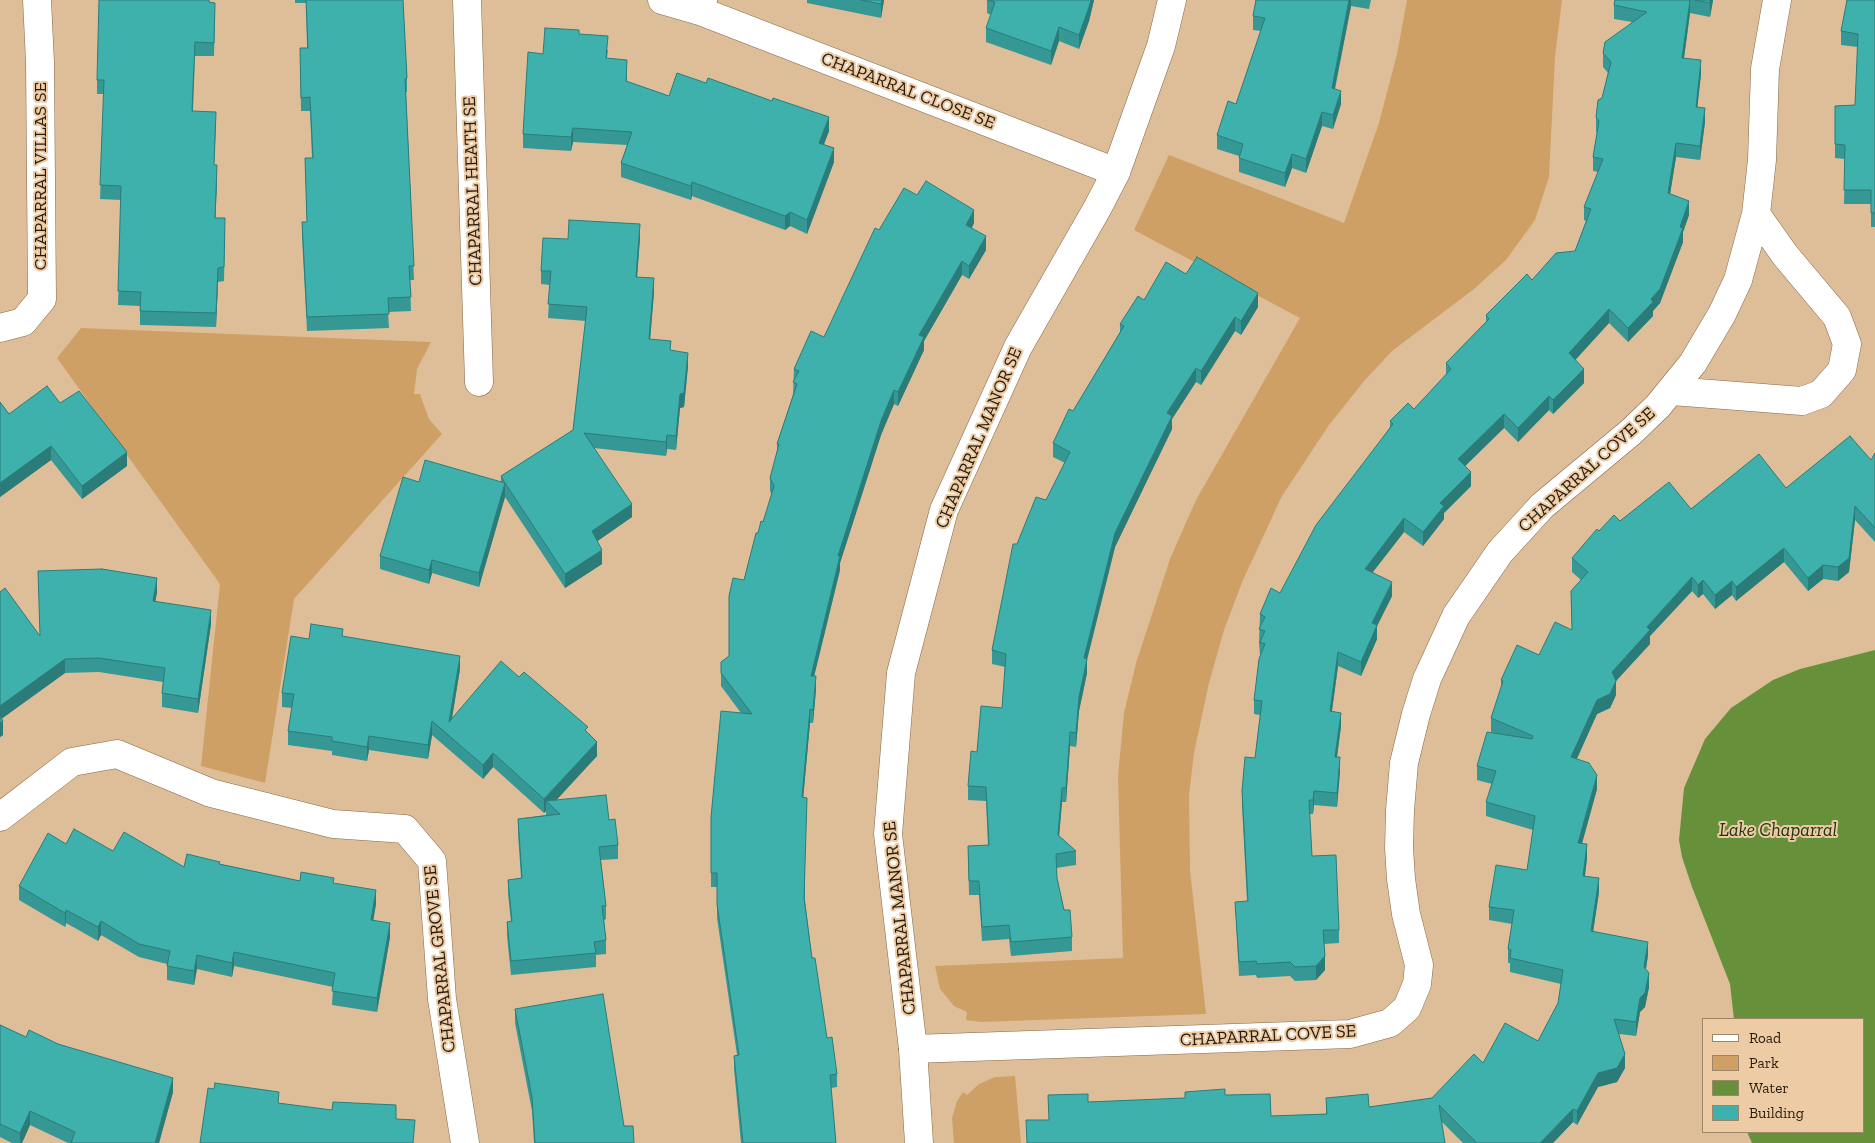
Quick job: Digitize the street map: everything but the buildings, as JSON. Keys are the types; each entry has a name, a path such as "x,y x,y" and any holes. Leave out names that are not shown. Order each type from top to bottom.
{"street":[{"name":"CHAPARRAL VILLAS SE","path":"0,328 23,322 42,299 38,0"},
{"name":"CHAPARRAL HEATH SE","path":"467,0 479,382"},
{"name":"CHAPARRAL CLOSE SE","path":"662,0 702,5 1116,172"},
{"name":"CHAPARRAL MANOR SE","path":"919,1143 913,1049 888,834 900,673 944,510 1018,347 1116,172 1161,46 1172,0"},
{"name":"CHAPARRAL COVE SE","path":"913,1049 1350,1034 1383,1026 1400,1016 1410,1004 1416,989 1418,965 1406,914 1400,865 1398,831 1401,788 1416,714 1440,648 1465,601 1495,558 1527,521 1556,494 1631,432 1672,391 1693,363 1725,310 1738,280 1756,214 1762,167 1765,69 1777,0"},
{"path":"1672,391 1802,401 1821,394 1842,370 1846,359 1847,344 1837,317 1785,255 1756,214"},
{"name":"CHAPARRAL GROVE SE","path":"0,817 72,762 118,754 210,793 332,824 405,829 432,861 442,999 465,1143"}],"green space":[{"path":"1407,0 1562,0 1555,57 1549,177 1535,220 1506,260 1474,289 1392,351 1365,380 1329,425 1282,496 1243,580 1224,630 1209,683 1194,753 1189,795 1190,870 1206,1014 981,1022 966,1020 967,1012 954,1006 940,989 935,966 1123,958 1118,776 1124,713 1136,663 1170,559 1196,500 1300,318 1134,230 1169,155 1344,223 1379,123 1397,54"},
{"path":"81,328 431,342 417,369 414,394 420,394 429,419 442,434 294,599 265,783 201,766 220,584 57,358"},
{"path":"1015,1076 1021,1143 954,1143 952,1118 957,1101 963,1092 967,1095 979,1084 995,1077"}],"water":[{"name":"Lake Chaparral","path":"1875,650 1875,1143 1752,1143 1747,1133 1865,1133 1865,1018 1734,1018 1730,984 1692,887 1682,857 1679,840 1684,788 1705,739 1731,708 1773,680 1800,669"}]}
